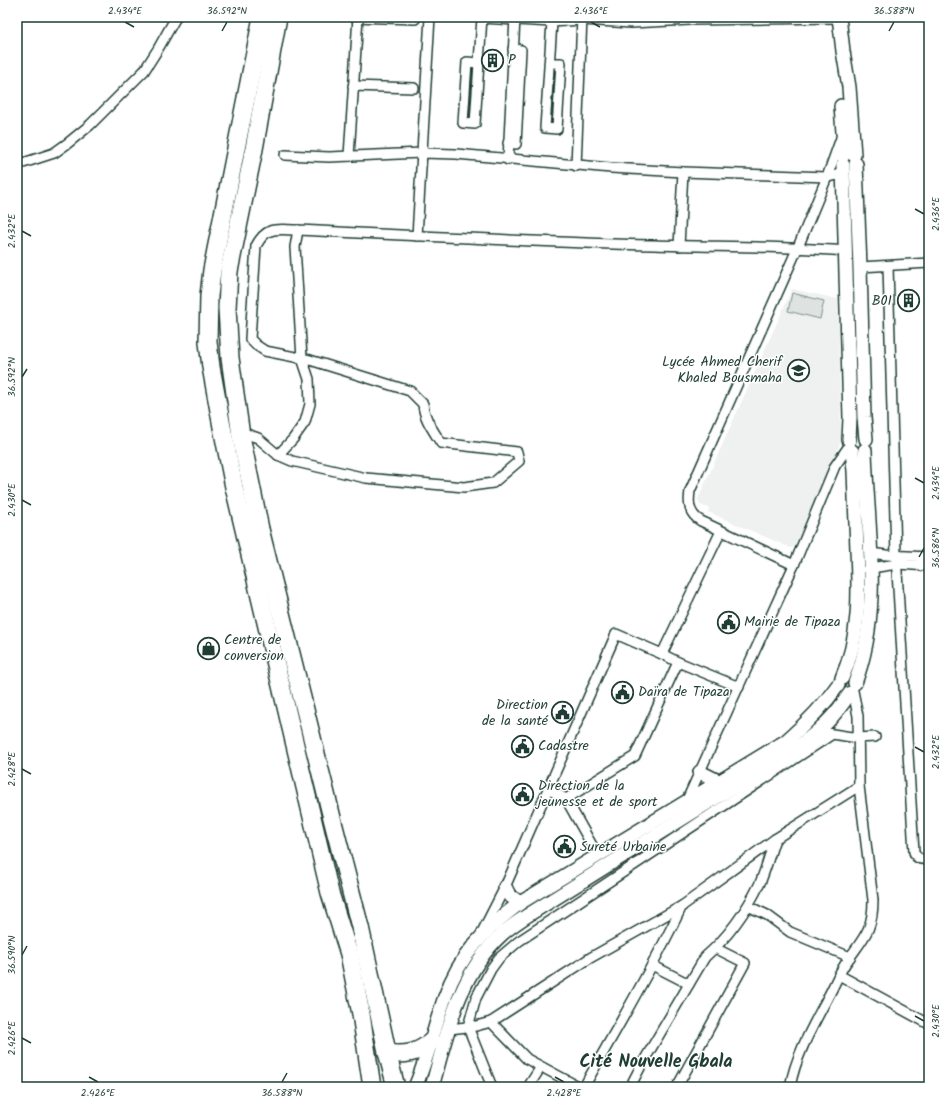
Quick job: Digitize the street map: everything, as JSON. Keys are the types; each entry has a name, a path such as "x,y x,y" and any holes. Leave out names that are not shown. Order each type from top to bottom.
{"highway":[{"path":"262,17 212,270 208,320 211,367 234,487 330,893 349,954 361,1014 372,1087"},
{"path":"278,17 254,149 229,271 227,332 241,432 260,529 360,926 396,1087"},
{"path":"387,1052 403,1054 411,1053 419,1050 432,1041"}],"main road":[{"path":"415,1087 432,1041 444,998 466,954 478,939 520,903 786,741 803,727 824,705 840,682 849,662 854,644 858,611 854,471 850,446 845,251 848,163 847,76 839,18"},
{"path":"432,1087 448,1029 461,994 471,972 488,948 501,935 512,926 799,746 825,733 852,689 863,660 868,631 871,568 864,417 860,267 843,131 840,72 843,51"},
{"path":"850,446 856,434 862,435 866,444"},
{"path":"840,682 841,692 844,694 852,689"},
{"path":"700,772 720,782"},
{"path":"505,888 509,895 520,903"}],"street":[{"path":"17,166 54,153 90,125 144,71 176,17"},
{"path":"354,17 415,19"},
{"path":"349,156 358,17"},
{"path":"417,236 430,17"},
{"path":"478,63 467,62 462,123 475,124 482,18 553,20 582,19 630,24 690,20 839,18"},
{"path":"508,160 512,49 515,18"},
{"path":"576,166 582,19"},
{"path":"550,63 561,64 557,128 545,128 553,20"},
{"path":"353,86 414,88"},
{"path":"794,565 701,521 694,515 688,501 690,491 798,247 827,177 843,131"},
{"path":"285,155 330,157 422,153 456,154 576,166 683,172 827,177 848,163"},
{"path":"679,246 683,172"},
{"path":"241,432 258,438 278,455 292,461 366,478 464,487 493,483 519,461 517,452 441,443 423,413 423,404 410,391 302,358 265,351 256,346 250,339 256,246 261,236 269,230 679,246 798,247 845,251"},
{"path":"278,455 305,422 310,404 309,379 302,358 295,247 298,230"},
{"path":"860,267 929,263"},
{"path":"888,266 896,560 914,852 922,860 929,860"},
{"path":"685,803 794,565 835,466 850,446"},
{"path":"662,654 721,531"},
{"path":"870,553 896,560 929,566"},
{"path":"871,568 896,560 929,557"},
{"path":"478,939 505,888 616,634 739,687"},
{"path":"566,799 634,756 678,662"},
{"path":"790,1087 793,1071 809,1034 850,957 869,929 873,916 874,900 859,786 858,716 852,689"},
{"path":"492,1087 468,1027 476,998 483,984 491,969 508,949 825,733 858,738 875,737"},
{"path":"448,1029 468,1027 490,1022 590,958 682,906 775,839 859,786"},
{"path":"548,789 566,799 598,856"},
{"path":"630,1087 705,957 715,948 748,906 760,882 775,839"},
{"path":"584,1087 652,965 682,906"},
{"path":"748,906 767,915 790,932 850,957"},
{"path":"677,1087 745,963 715,948"},
{"path":"652,965 689,984"},
{"path":"840,975 929,1024"},
{"path":"490,1022 527,1059 579,1087"},
{"path":"528,1087 541,1067"},
{"path":"558,1087 563,1078"}],"shaded area":[{"name":"Lycée Ahmed Cherif Khaled Bousmaha","path":"792,289 838,299 841,441 798,544 791,548 708,512 709,508 700,505 698,499"},
{"path":"792,293 824,301 820,319 788,311"}],"place":[{"name":"P","path":"492,60"},
{"name":"B01","path":"908,301"},
{"name":"Lycée Ahmed Cherif Khaled Bousmaha","path":"798,370"},
{"name":"Mairie de Tipaza","path":"729,622"},
{"name":"Centre de conversion","path":"209,648"},
{"name":"Daïra de Tipaza","path":"622,692"},
{"name":"Direction de la santé","path":"563,713"},
{"name":"Cadastre","path":"522,746"},
{"name":"Direction de la jeunesse et de sport","path":"522,794"},
{"name":"Sureté Urbaine","path":"565,847"}],"district":[{"name":"Cité Nouvelle Gbala","path":"656,1062"}]}
